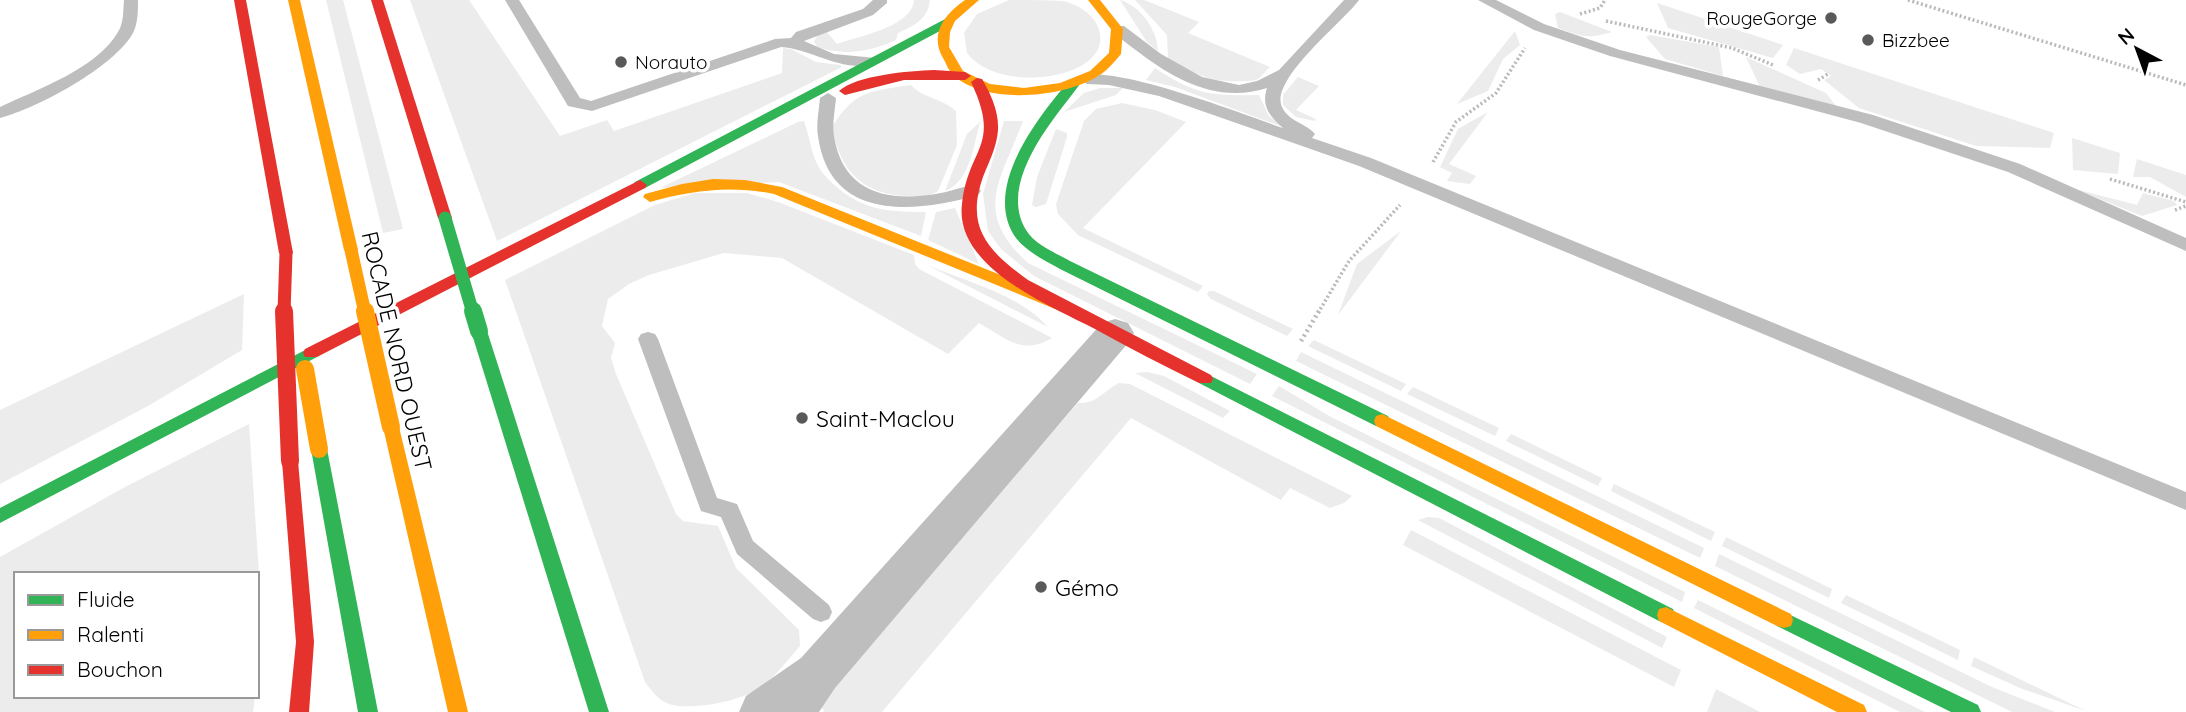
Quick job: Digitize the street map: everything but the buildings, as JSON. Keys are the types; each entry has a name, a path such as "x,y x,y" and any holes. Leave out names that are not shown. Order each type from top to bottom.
{"main road":[{"path":"240,0 368,712"},
{"name":"ROCADE NORD OUEST","path":"294,0 457,712"},
{"path":"377,0 599,712"},
{"path":"0,516 337,339 509,254 677,166 871,61 957,8"},
{"path":"957,8 943,35 945,54 990,100 994,116 989,145 972,191 968,217 977,242 1005,269 1060,305"},
{"path":"1109,12 1118,47 1112,59 1057,100 1039,126 1014,191 1013,215 1018,228 1037,248 1065,265 1971,712"},
{"path":"677,166 864,84 927,75 971,79 1001,89 1029,92 1081,82"},
{"path":"509,254 661,194 709,183 754,185 793,196 1060,305 1857,712"},
{"path":"286,253 283,328 290,461 305,642 299,712"}],"street":[{"path":"791,712 818,673 1115,333"},
{"path":"763,712 818,673"}],"lane":[{"path":"0,113 47,90 112,49 127,29 131,0"},
{"path":"512,0 575,102 592,106 780,41 795,43 832,58 871,61"},
{"path":"795,43 801,35 868,12 880,3 880,0"},
{"path":"1352,0 1284,74 1273,91 1272,101 1286,122 1365,162"},
{"path":"1485,0 1538,27 1615,53 1867,119 2014,168 2186,245"},
{"path":"1109,12 1177,72 1215,88 1257,88 1284,74"},
{"path":"1081,82 1109,80 1163,92 1365,162 2186,501"},
{"path":"828,98 824,121 826,150 844,181 860,194 884,202 915,204 950,199 972,191"},
{"path":"648,339 709,505 729,510 745,547 821,612"}],"path":[{"path":"1600,8 1605,0"},
{"path":"1908,0 2186,85"}],"shaded area":[{"path":"326,0 343,0 403,229 383,233"},
{"path":"410,0 469,0 560,136 607,120 614,131 782,73 783,48 791,49 816,62 842,67 497,241"},
{"path":"914,0 930,0 929,7 915,24 898,33 896,40 867,50 847,52 817,47 814,41 819,34 827,32 837,44 883,29 904,17"},
{"path":"1009,0 1063,1 1083,9 1097,25 1100,43 1092,58 1076,69 1030,78 1005,75 983,67 967,53 964,33 977,14"},
{"path":"1120,0 1141,13 1151,27 1158,51 1147,42"},
{"path":"1135,0 1144,0 1199,22 1188,33 1270,67 1258,79 1252,81 1211,79 1185,69 1168,58 1167,35"},
{"path":"1657,3 1783,45 1773,58 1668,28"},
{"path":"1560,12 1612,32 1585,36 1558,28 1555,14"},
{"path":"1515,31 1520,45 1503,59 1488,91 1457,104"},
{"path":"1650,35 1719,47 1723,76 1665,59 1646,37"},
{"path":"1794,48 2054,133 2050,148 1976,146 1859,108 1824,80 1831,76 1821,69 1800,74 1786,65"},
{"path":"1746,57 1826,93 1839,110 1760,87"},
{"path":"1155,68 1182,84 1204,92 1259,95 1269,116 1283,127 1175,87 1146,80"},
{"path":"1298,77 1319,86 1296,110 1316,119 1315,121 1296,117 1283,105 1283,95"},
{"path":"911,85 956,111 957,145 938,191 925,196 894,195 867,186 848,169 841,157 832,127 848,106 865,94"},
{"path":"1100,88 1123,88 1116,95 1064,112 1084,93"},
{"path":"1122,103 1155,110 1186,122 1083,228 1203,286 1198,292 1078,235 1058,214 1056,204 1084,121 1096,109"},
{"path":"1488,112 1449,164 1476,176 1470,184 1447,181 1452,173 1440,167 1458,129"},
{"path":"804,121 817,164 839,189 859,202 880,209 926,212 921,236 779,182 660,188"},
{"path":"1004,121 1023,121 996,196 1000,228 1011,245 1028,263 1257,374 1250,384 1034,276 1001,249 988,231 983,194"},
{"path":"980,122 965,171 960,180 945,191 967,134"},
{"path":"1056,129 1067,133 1067,137 1046,204 1036,207 1032,205 1037,177"},
{"path":"2072,138 2120,153 2118,174 2073,170"},
{"path":"2137,159 2186,175 2186,197 2150,177 2133,177"},
{"path":"2075,189 2137,205 2143,193 2174,201 2177,205 2142,216"},
{"path":"695,193 747,193 778,202 914,255 919,269 1052,338 1042,343 1023,345 1006,339 979,323 948,354 782,258 724,253 649,275 629,284 608,299 602,326 615,343 611,358 616,374 676,514 683,521 718,526 736,568 799,630 800,646 759,689 728,701 678,706 665,702 645,682 505,280 655,205"},
{"path":"955,208 979,264 928,240 936,212"},
{"path":"1401,231 1338,315 1357,264"},
{"path":"927,265 1008,297 1048,327"},
{"path":"1209,291 1293,329 1287,336 1211,299 1207,294"},
{"path":"244,294 242,350 148,406 0,484 0,410"},
{"path":"1314,340 1406,384 1401,391 1308,346"},
{"path":"1301,352 1704,548 1700,558 1296,361"},
{"path":"1147,372 1164,376 1230,411 1223,418 1135,373"},
{"path":"1119,383 1130,384 1352,496 1344,503 1330,508 1290,488 1281,500 1131,418 882,712 823,712 824,710 814,703 1078,403 1095,399"},
{"path":"1279,386 1331,417 1685,592 1682,602 1272,396"},
{"path":"1413,387 1499,428 1495,436 1407,394"},
{"path":"249,424 259,572 14,572 14,698 255,698 253,712 0,712 0,557 125,487"},
{"path":"1511,434 1602,478 1598,486 1506,441"},
{"path":"1614,484 1715,532 1711,541 1611,491"},
{"path":"1439,518 1667,637 1662,648 1418,520"},
{"path":"1411,530 1681,670 1674,687 1403,545"},
{"path":"1726,537 1832,589 1829,598 1722,546"},
{"path":"1719,554 1992,687 2055,712 2012,712 1715,566"},
{"path":"1846,595 1960,650 1958,660 1841,603"},
{"path":"1698,600 1925,712 1900,712 1694,608"},
{"path":"1974,657 2086,711 2020,688 1971,666"},
{"path":"1716,689 1760,712 1707,712"}],"traffic: fast":[{"path":"640,185 949,21"},
{"path":"1074,84 1037,132 1018,171 1013,191 1013,211 1018,229 1027,241 1065,265 1382,421"},
{"path":"445,218 479,331"},
{"path":"479,331 599,712"},
{"path":"0,516 311,353"},
{"path":"1205,379 1666,615"},
{"path":"319,449 368,712"},
{"path":"1784,620 1971,712"}],"traffic: slow":[{"path":"294,0 351,250"},
{"path":"973,0 947,25 943,47 958,73 987,88 1024,92 1062,86 1095,73 1115,54 1117,29 1094,0"},
{"path":"650,197 682,188 713,184 745,184 777,190 1060,305"},
{"path":"351,250 391,427"},
{"path":"305,369 319,449"},
{"path":"1382,421 1784,620"},
{"path":"391,427 458,712"},
{"path":"1666,615 1857,712"}],"traffic: jam":[{"path":"240,0 286,253"},
{"path":"377,0 445,218"},
{"path":"845,91 904,76 965,76"},
{"path":"977,82 986,100 992,129 970,197 968,212 973,233 980,245 1009,274 1037,293 1205,379"},
{"path":"311,353 640,185"},
{"path":"286,253 283,328 290,461"},
{"path":"290,461 305,642 299,712"}],"place":[{"name":"RougeGorge","path":"1831,18"},
{"name":"Bizzbee","path":"1868,40"},
{"name":"Norauto","path":"621,62"},
{"name":"Saint-Maclou","path":"802,418"},
{"name":"Gémo","path":"1041,587"}]}
